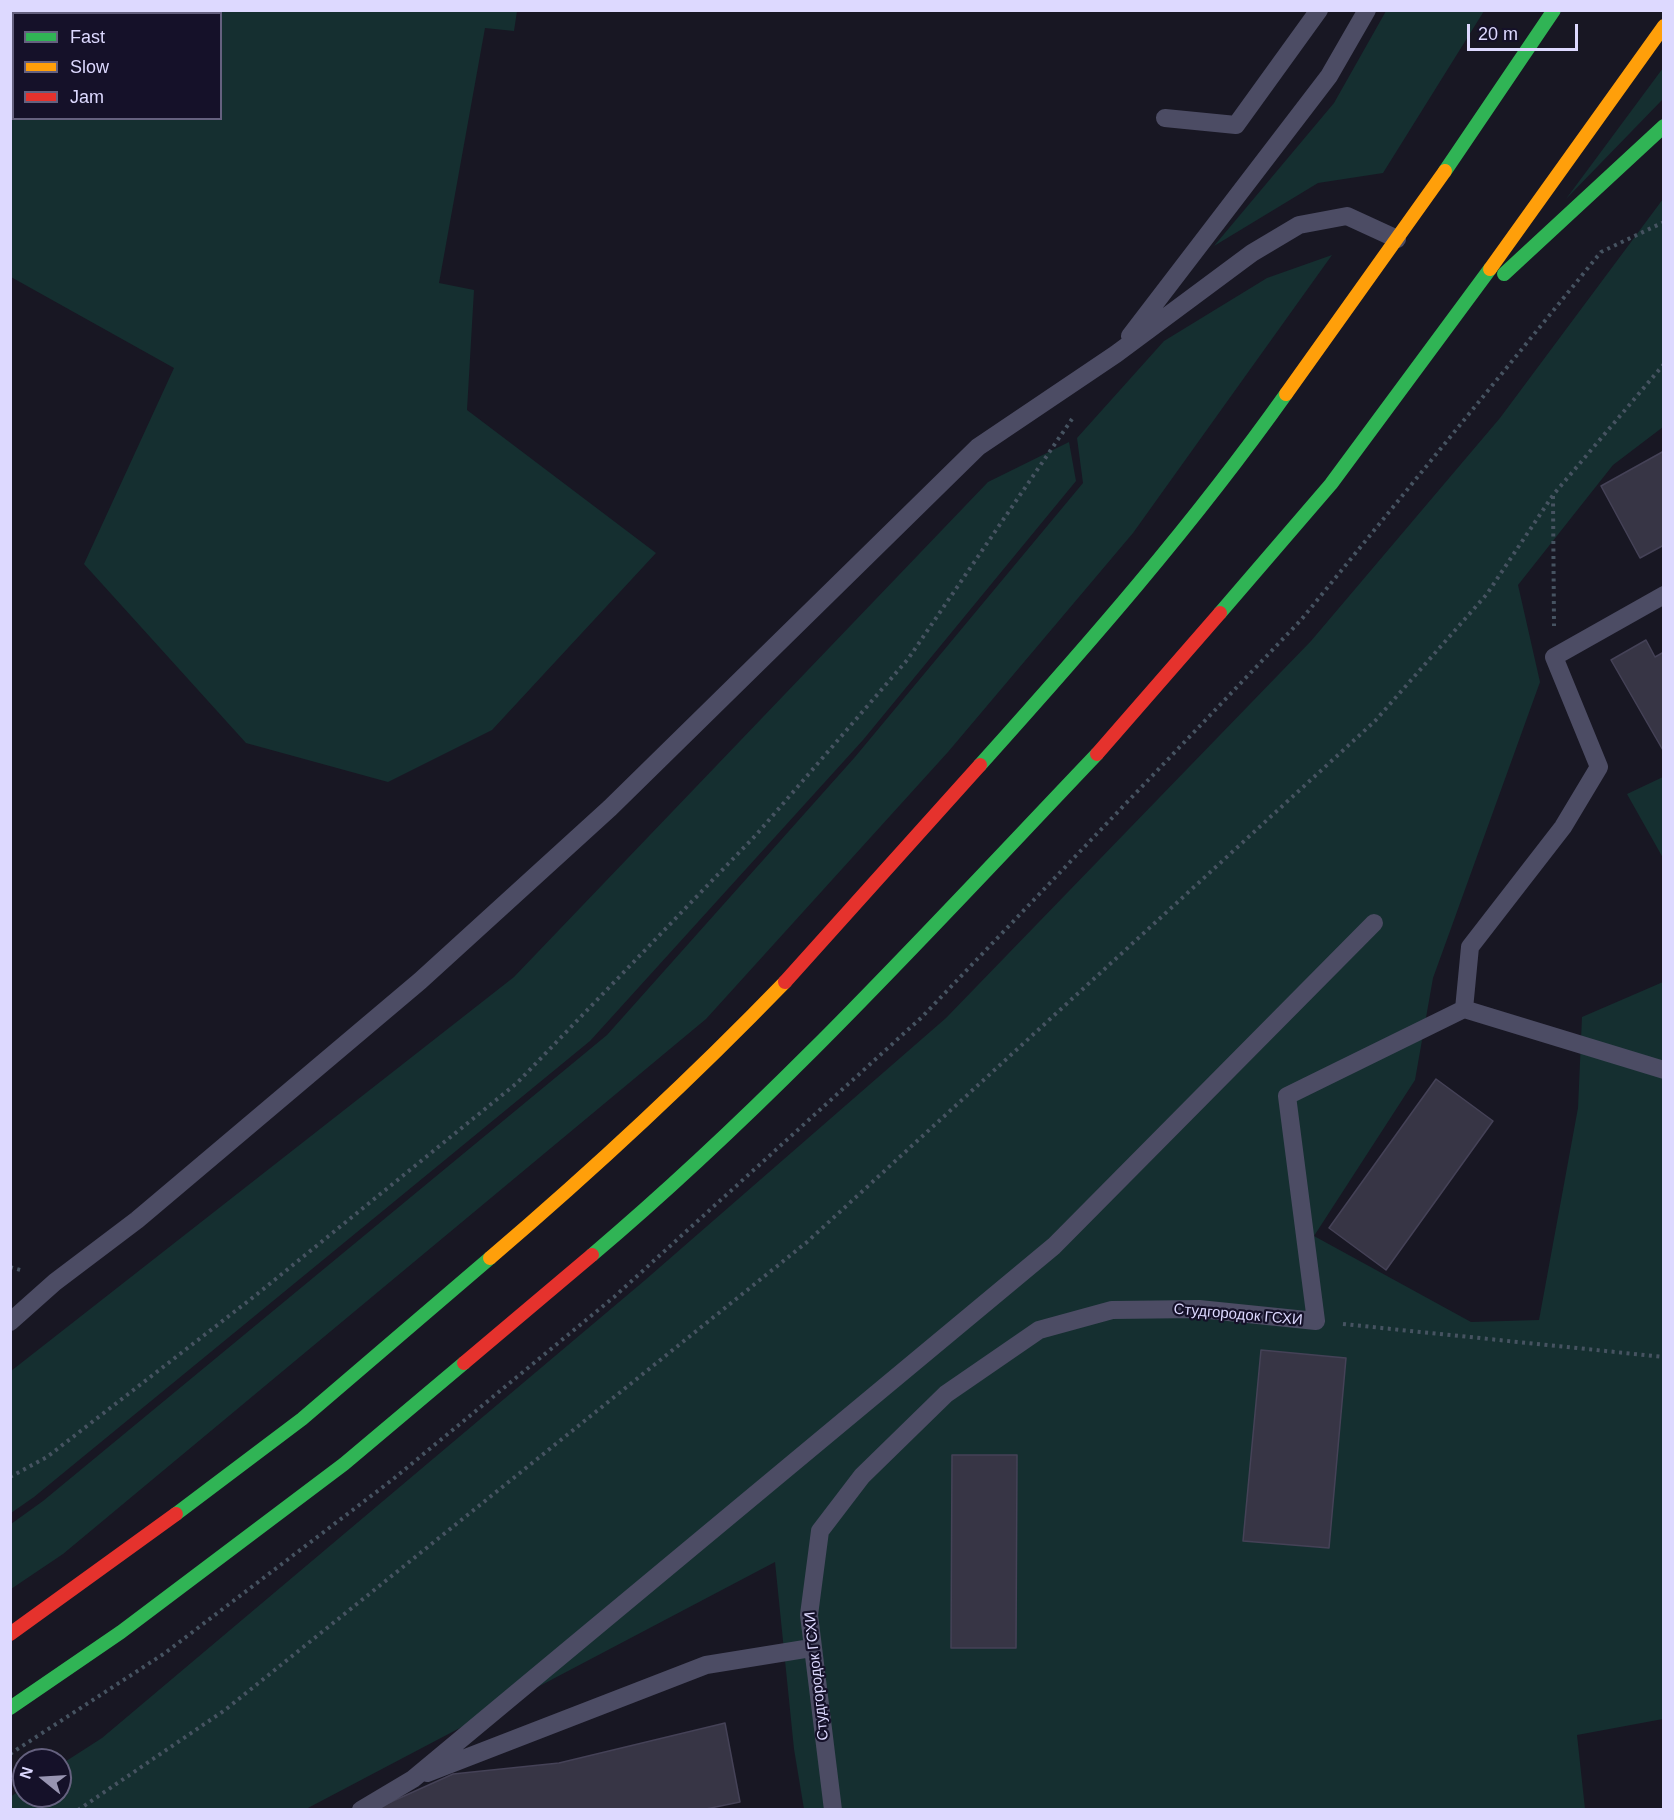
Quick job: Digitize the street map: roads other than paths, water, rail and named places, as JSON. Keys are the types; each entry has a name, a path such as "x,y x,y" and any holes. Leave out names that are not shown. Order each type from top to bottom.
{"main road":[{"path":"10,1634 103,1569 302,1419 584,1178 699,1069 789,978 1049,688 1229,474 1484,117 1554,10"},
{"path":"10,1708 121,1632 344,1464 633,1220 831,1033 1116,734 1330,484 1454,320 1664,26"},
{"path":"1484,117 1514,43"},
{"path":"1454,320 1664,126"}],"lane":[{"path":"1165,118 1236,125 1319,10"},
{"path":"1116,354 1329,76 1367,10"},
{"path":"10,1322 55,1282 137,1220 420,981 610,808 978,447 1116,354 1252,253 1299,225 1347,216 1397,239"},
{"path":"1664,595 1554,657 1599,766 1563,827 1470,947 1464,1009 1664,1070"},
{"path":"413,1779 1054,1246 1374,923"},
{"name":"Студгородок ГСХИ","path":"833,1809 808,1615 820,1531 861,1476 946,1394 1039,1330 1112,1310 1199,1309 1316,1321 1287,1096 1464,1009"},
{"path":"361,1809 413,1779 706,1665 811,1648"}]}
